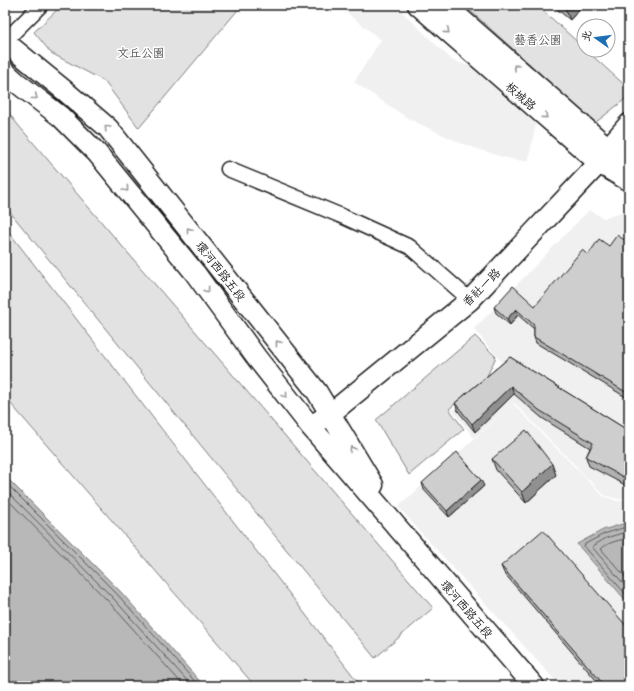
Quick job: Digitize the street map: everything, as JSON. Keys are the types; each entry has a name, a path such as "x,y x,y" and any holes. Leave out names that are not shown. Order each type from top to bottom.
{"street":[{"path":"5,41 41,5"},
{"name":"板城路","path":"418,5 603,156 629,161"},
{"name":"板城路","path":"445,5 629,181"},
{"name":"環河西路五段","path":"5,41 108,128 312,386 400,531"},
{"name":"環河西路五段","path":"5,72 61,117 97,153 195,273 256,357 311,427 534,686"},
{"name":"香社一路","path":"311,427 330,414 470,300 603,156 629,124"},
{"path":"228,169 344,217 410,247 470,300"}],"shaded area":[{"path":"337,5 395,5 452,60 471,67 536,124 528,162 502,157 463,144 409,119 354,82 381,40"},
{"path":"629,207 629,498 618,499 604,495 514,403 474,438 452,410 504,365 474,329 589,210 603,218 619,213"},
{"path":"513,404 603,496 617,501 629,499 629,686 560,686 398,507"}],"green space":[{"name":"文丘公園","path":"62,5 242,5 139,128 104,81 51,53 34,32"},
{"name":"藝香公園","path":"464,5 537,5 576,41 576,58 595,58 629,89 629,96 595,123"},
{"path":"5,108 433,608 375,658 5,206"},
{"path":"5,227 361,686 255,686 5,397"},
{"path":"475,336 496,357 485,380 449,409 464,429 409,475 376,420"}],"water":[{"path":"5,476 120,591 204,686 5,686"},
{"path":"629,522 629,604 577,544 603,530"}],"building":[{"path":"617,235 629,243 629,394 534,337 534,325 516,309 507,319 494,307 513,286 535,306 582,250 588,255 599,239 609,246"},
{"path":"510,357 629,431 629,480 586,457 593,443 539,410 511,386 472,424 455,403"},
{"path":"526,430 552,464 522,492 492,459"},
{"path":"457,452 481,480 447,511 422,483"},
{"path":"543,530 629,629 629,686 605,686 501,566"}]}
